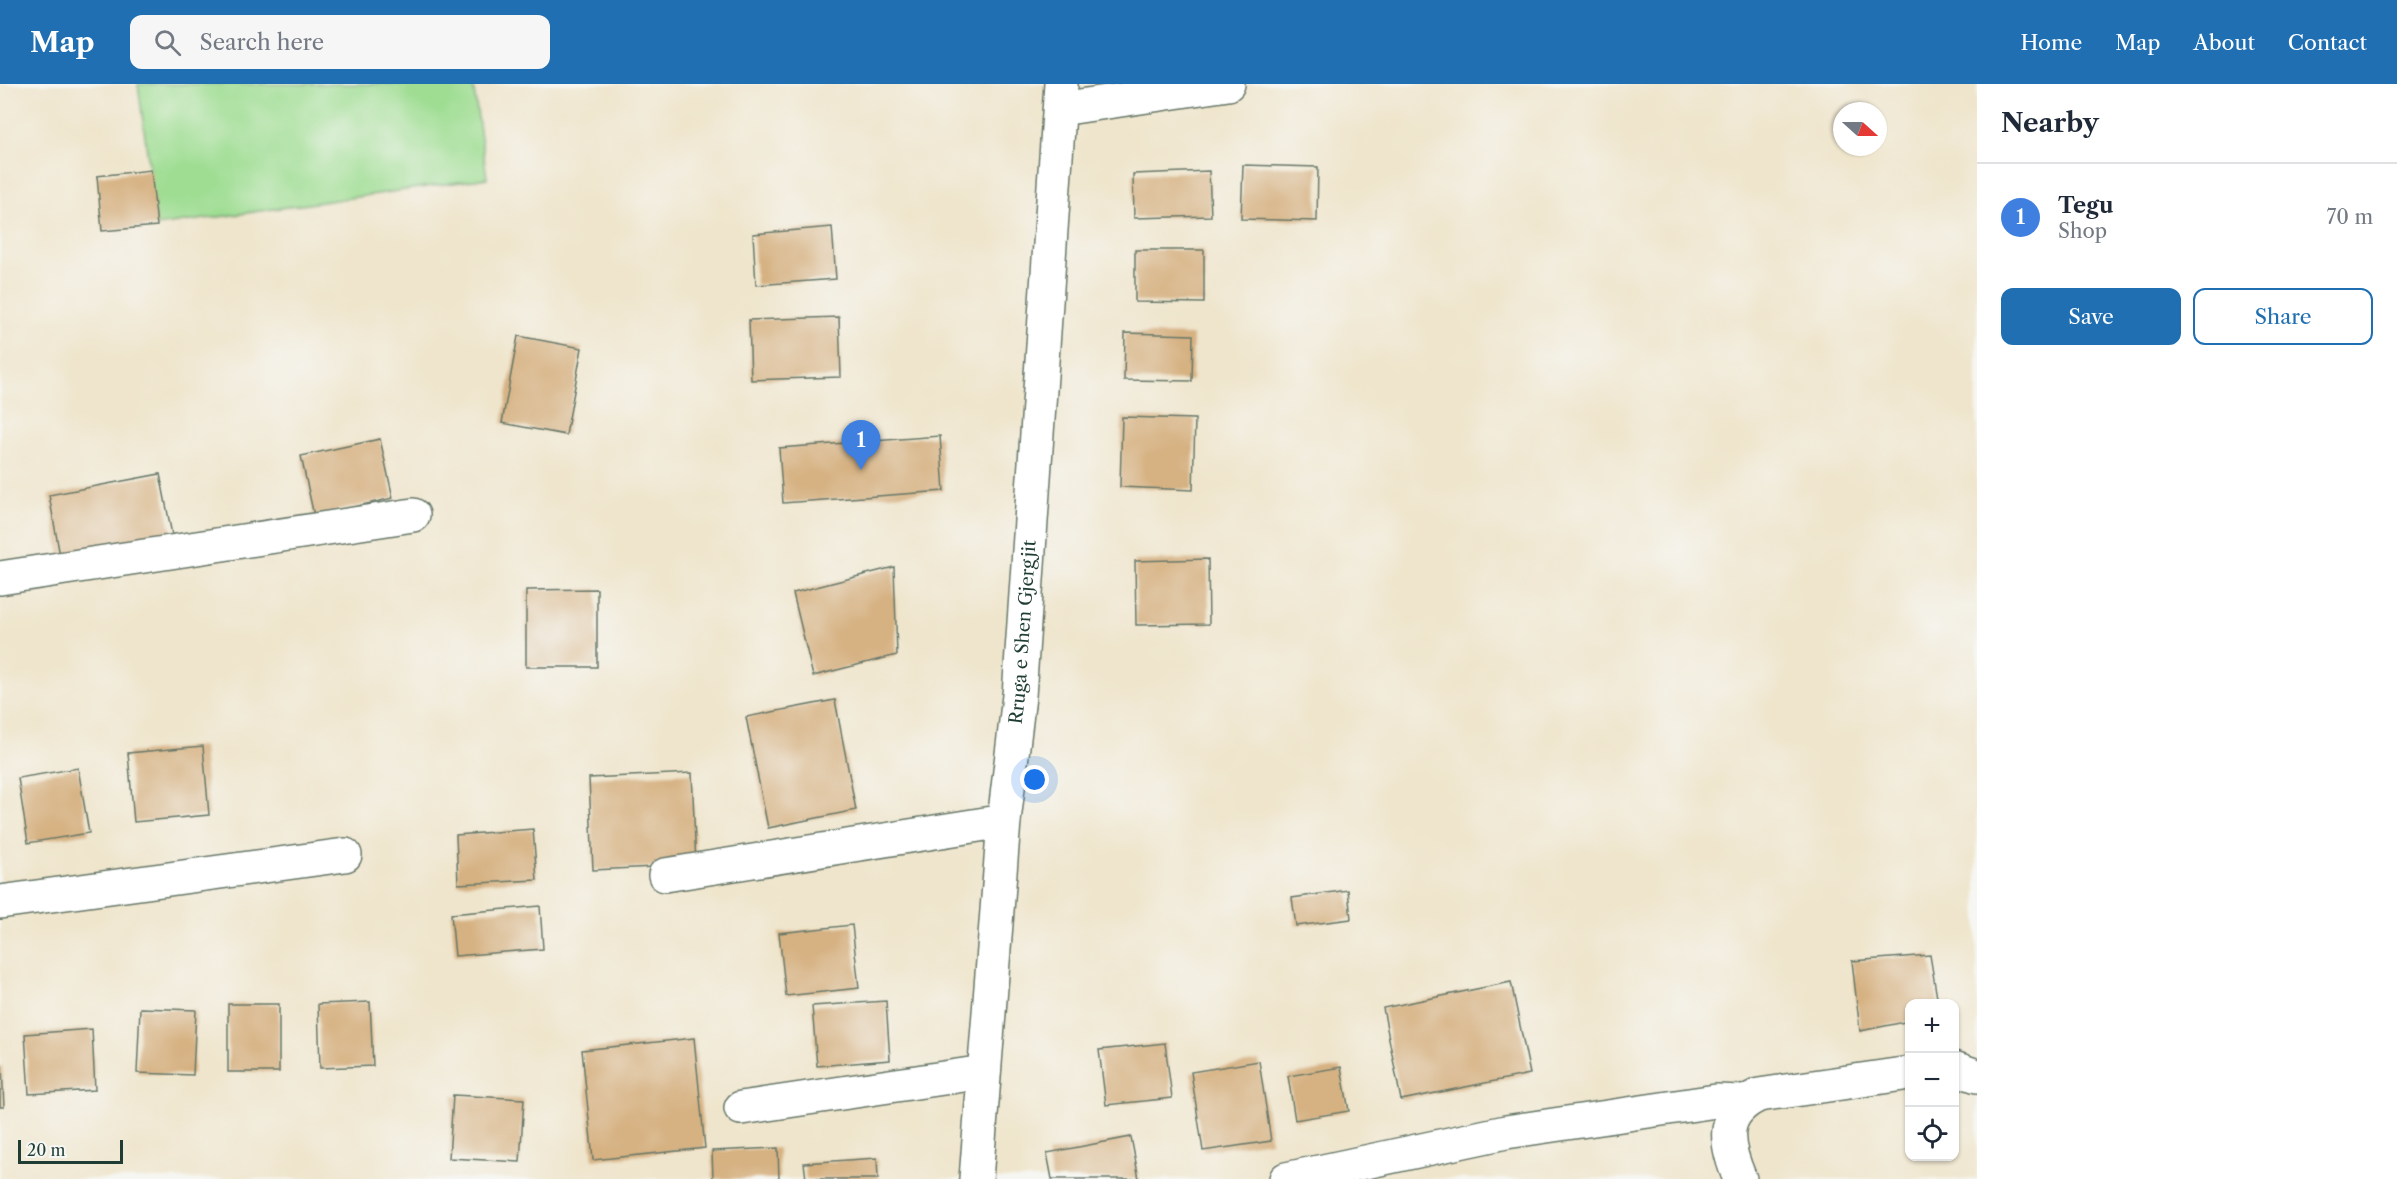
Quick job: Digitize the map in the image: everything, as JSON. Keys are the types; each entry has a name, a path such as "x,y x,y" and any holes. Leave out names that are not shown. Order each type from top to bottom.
{"street":[{"path":"1060,97 1228,84"},
{"name":"Rruga e Shen Gjergjit","path":"976,1179 1004,820 1019,696 1060,97"},
{"path":"0,578 413,515"},
{"path":"665,875 1004,820"},
{"path":"0,902 345,855"},
{"path":"1959,1070 1977,1076"},
{"path":"741,1108 984,1072"},
{"path":"1286,1179 1506,1132 1716,1101 1742,1102 1759,1095 1905,1074"},
{"path":"1740,1179 1728,1145 1733,1114 1742,1102"}],"green space":[{"path":"138,84 473,84 487,178 157,226"}],"building":[{"path":"1243,165 1318,167 1317,221 1241,219"},
{"path":"151,170 157,226 102,231 97,176"},
{"path":"1209,171 1211,216 1134,218 1133,174"},
{"path":"832,227 836,279 756,285 753,234"},
{"path":"1135,250 1204,250 1204,303 1135,302"},
{"path":"839,317 841,377 751,380 749,320"},
{"path":"1125,333 1193,335 1192,381 1124,380"},
{"path":"518,336 582,348 566,435 502,423"},
{"path":"1122,417 1195,419 1193,490 1120,487"},
{"path":"940,436 944,491 783,503 779,448"},
{"path":"380,439 393,498 314,516 301,456"},
{"path":"160,474 172,535 60,556 49,495"},
{"path":"1208,559 1209,624 1136,625 1135,561"},
{"path":"894,567 897,655 813,676 793,593"},
{"path":"597,589 597,667 526,667 526,590"},
{"path":"835,700 856,810 768,828 746,717"},
{"path":"203,746 209,815 134,822 128,753"},
{"path":"78,768 89,833 28,843 18,778"},
{"path":"692,773 696,865 593,870 589,778"},
{"path":"533,829 537,880 458,884 456,835"},
{"path":"1348,890 1351,919 1296,926 1292,898"},
{"path":"540,906 543,949 455,956 451,914"},
{"path":"852,925 859,988 786,996 779,933"},
{"path":"1930,955 1937,999 1905,999 1905,1022 1860,1031 1852,961"},
{"path":"1511,982 1530,1074 1401,1100 1383,1008"},
{"path":"886,1001 890,1060 817,1066 812,1006"},
{"path":"370,1002 373,1066 320,1068 318,1004"},
{"path":"228,1004 279,1004 279,1072 228,1072"},
{"path":"140,1008 196,1010 193,1075 137,1073"},
{"path":"92,1029 95,1090 29,1094 25,1034"},
{"path":"694,1038 705,1148 593,1160 582,1050"},
{"path":"1165,1043 1172,1098 1106,1105 1099,1050"},
{"path":"1259,1061 1271,1141 1203,1151 1191,1072"},
{"path":"2,1066 4,1107 0,1107 0,1067"},
{"path":"1341,1067 1349,1111 1295,1120 1288,1076"},
{"path":"453,1095 524,1099 520,1162 449,1158"},
{"path":"1131,1137 1139,1179 1052,1179 1047,1153"},
{"path":"778,1148 779,1179 713,1179 712,1151"},
{"path":"877,1158 878,1179 806,1179 804,1163"}],"place":[{"name":"Tegu","path":"861,470"}]}
